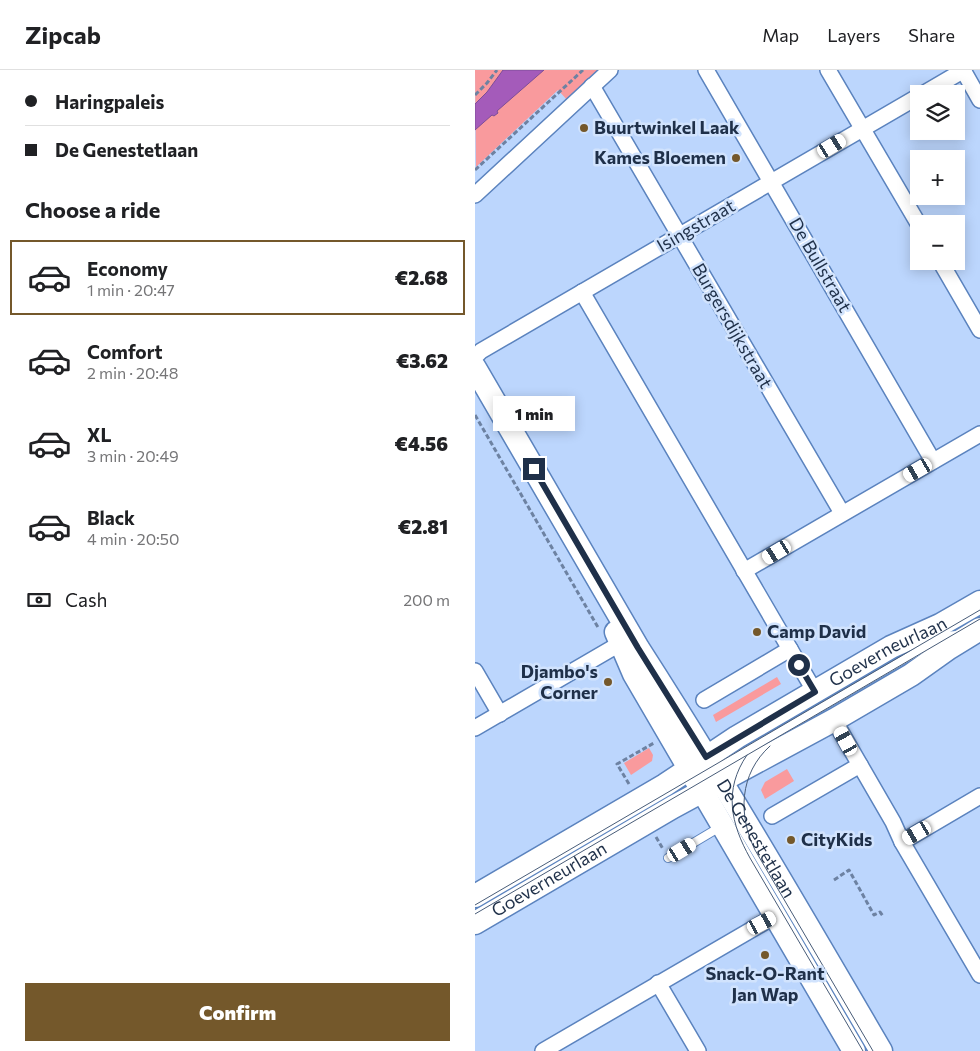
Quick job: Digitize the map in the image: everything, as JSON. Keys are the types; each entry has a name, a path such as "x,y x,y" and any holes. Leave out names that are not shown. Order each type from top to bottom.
{"main road":[{"name":"De Genestetlaan","path":"475,368 626,640 634,674 707,773 881,1051"},
{"name":"De Genestetlaan","path":"475,389 613,625 626,640"},
{"name":"Goeverneurlaan","path":"475,923 625,834 815,692 891,647 960,614 980,602"},
{"name":"Goeverneurlaan","path":"475,896 647,795 707,773 834,720 911,676 977,631"},
{"name":"De Genestetlaan","path":"707,773 723,825 854,1051"}],"street":[{"path":"475,195 610,70"},
{"name":"De Bullstraat","path":"706,70 933,461"},
{"path":"828,70 913,215"},
{"path":"938,85 963,70 980,100"},
{"name":"Burgersdijkstraat","path":"592,86 842,513"},
{"name":"Isingstraat","path":"475,357 481,351 910,101"},
{"path":"945,270 980,330"},
{"path":"582,292 815,692"},
{"path":"744,571 980,434"},
{"path":"475,728 626,640"},
{"path":"704,700 790,649"},
{"path":"475,671 500,714"},
{"path":"834,720 894,824 902,842 980,975"},
{"path":"772,816 860,765"},
{"path":"902,842 980,796"},
{"path":"543,1051 775,916"},
{"path":"658,983 698,1051"}],"lane":[{"name":"Goeverneurlaan","path":"944,636 960,614"},
{"name":"Goeverneurlaan","path":"707,773 944,636 977,631"},
{"path":"668,858 723,825"}],"path":[{"path":"475,95 497,70"},
{"path":"475,170 583,70"},
{"path":"631,787 617,764 656,742"},
{"path":"834,880 849,870 874,915 880,912 883,916"}],"shaded area":[{"path":"475,70 602,70 568,101 558,90 476,167"},
{"path":"503,70 544,70 497,111 498,113 494,116 492,115 475,130 475,104 487,92"},
{"path":"777,677 781,684 716,722 713,715"},
{"path":"649,748 653,755 652,761 631,775 624,763"},
{"path":"787,769 794,781 765,799 761,790 765,782"}],"tram line":[{"path":"475,905 980,610"},
{"path":"475,914 980,619"},
{"path":"770,746 752,769 747,782 744,809 749,837 873,1051"},
{"path":"747,755 739,768 732,794 734,820 743,845 863,1051"}],"place":[{"name":"Buurtwinkel Laak","path":"584,128"},
{"name":"Kames Bloemen","path":"736,158"},
{"name":"Camp David","path":"757,632"},
{"name":"Djambo's Corner","path":"608,682"},
{"name":"CityKids","path":"791,840"},
{"name":"Snack-O-Rant Jan Wap","path":"765,955"}],"route":[{"path":"534,469 638,648 706,757 815,692 799,665"}]}
